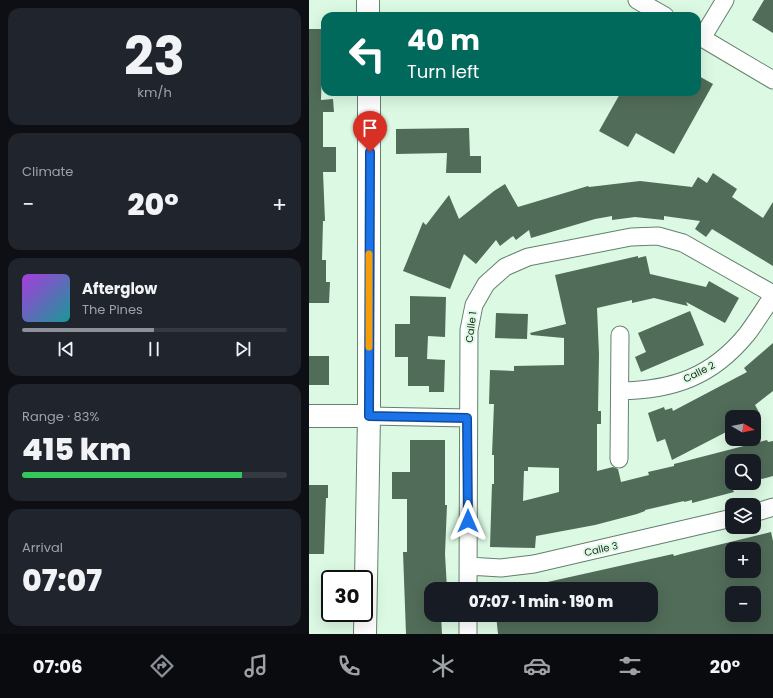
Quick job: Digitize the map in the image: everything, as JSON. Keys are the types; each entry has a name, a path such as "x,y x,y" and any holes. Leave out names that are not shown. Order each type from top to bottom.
{"street":[{"path":"368,0 368,12"},
{"path":"637,0 658,12"},
{"path":"701,35 725,0"},
{"path":"701,37 773,80"},
{"path":"365,634 369,416 369,96"},
{"name":"Calle 1","path":"468,582 467,418 469,330 474,305 486,284 505,267 528,257 631,237 658,236 683,243 773,295"},
{"name":"Calle 2","path":"619,391 643,390 667,386 712,368 747,334 773,295"},
{"path":"619,459 620,335"},
{"path":"309,416 467,418"},
{"path":"761,511 773,507"},
{"name":"Calle 3","path":"468,566 501,568 534,564 725,520"},
{"path":"468,622 468,634"}],"building":[{"path":"764,0 773,0 773,33 752,20"},
{"path":"309,29 321,29 321,100 333,99 334,112 323,112 323,147 336,147 336,172 323,172 325,221 323,221 322,260 326,260 326,282 330,282 329,303 309,303"},
{"path":"701,77 713,84 674,154 636,133 628,147 599,131 619,96 701,96"},
{"path":"469,128 470,156 481,156 481,173 446,173 447,153 396,154 396,129"},
{"path":"713,173 737,189 732,197 763,218 773,202 773,266 712,229 706,237 695,229 700,221 664,216 664,220 635,217 612,220 612,216 595,219 531,238 529,230 516,240 513,236 500,246 496,240 476,264 464,254 450,289 403,271 423,222 426,225 449,195 459,219 505,184 518,207 588,186 640,181 692,187 698,177 707,183"},
{"path":"638,256 638,258 646,256 650,274 706,287 709,281 739,298 725,323 686,302 688,306 654,298 632,303 632,300 597,308 599,354 598,411 601,411 601,424 597,424 597,471 613,467 618,469 621,482 649,475 648,472 674,466 674,464 744,446 761,446 761,442 767,440 768,442 773,441 773,476 761,479 761,454 725,454 725,490 733,490 734,492 692,503 692,500 684,501 645,510 637,514 595,525 536,536 535,548 490,547 492,484 494,484 494,455 492,455 494,404 489,404 490,370 514,371 514,366 564,365 564,338 531,335 530,333 566,324 555,275","holes":["528,467 559,468 559,492 523,501 524,471 528,471"]},
{"path":"410,296 446,297 445,337 428,336 427,359 445,360 444,392 429,392 429,386 408,386 408,357 395,357 395,324 410,324"},
{"path":"690,311 704,345 641,372 635,357 646,352 638,333"},
{"path":"496,313 528,314 527,339 495,338"},
{"path":"773,343 773,391 755,405 758,410 725,410 725,433 672,460 665,439 657,442 648,413 664,407 665,410 672,408 673,411 747,372 744,368"},
{"path":"309,356 329,356 329,385 309,385"},
{"path":"410,440 445,440 445,505 447,505 445,554 447,582 424,582 424,622 441,622 442,634 406,634 403,552 407,552 407,499 392,499 392,472 410,472"},
{"path":"309,485 328,485 328,498 326,498 324,554 309,554"},
{"path":"771,532 773,541 773,634 498,634 497,622 658,622 658,582 547,582 673,554 674,556 725,543 725,578 761,578 761,542 731,542"}],"slow traffic":[{"path":"369,254 369,347"}],"route":[{"path":"370,152 369,416 467,418 468,521"}]}
